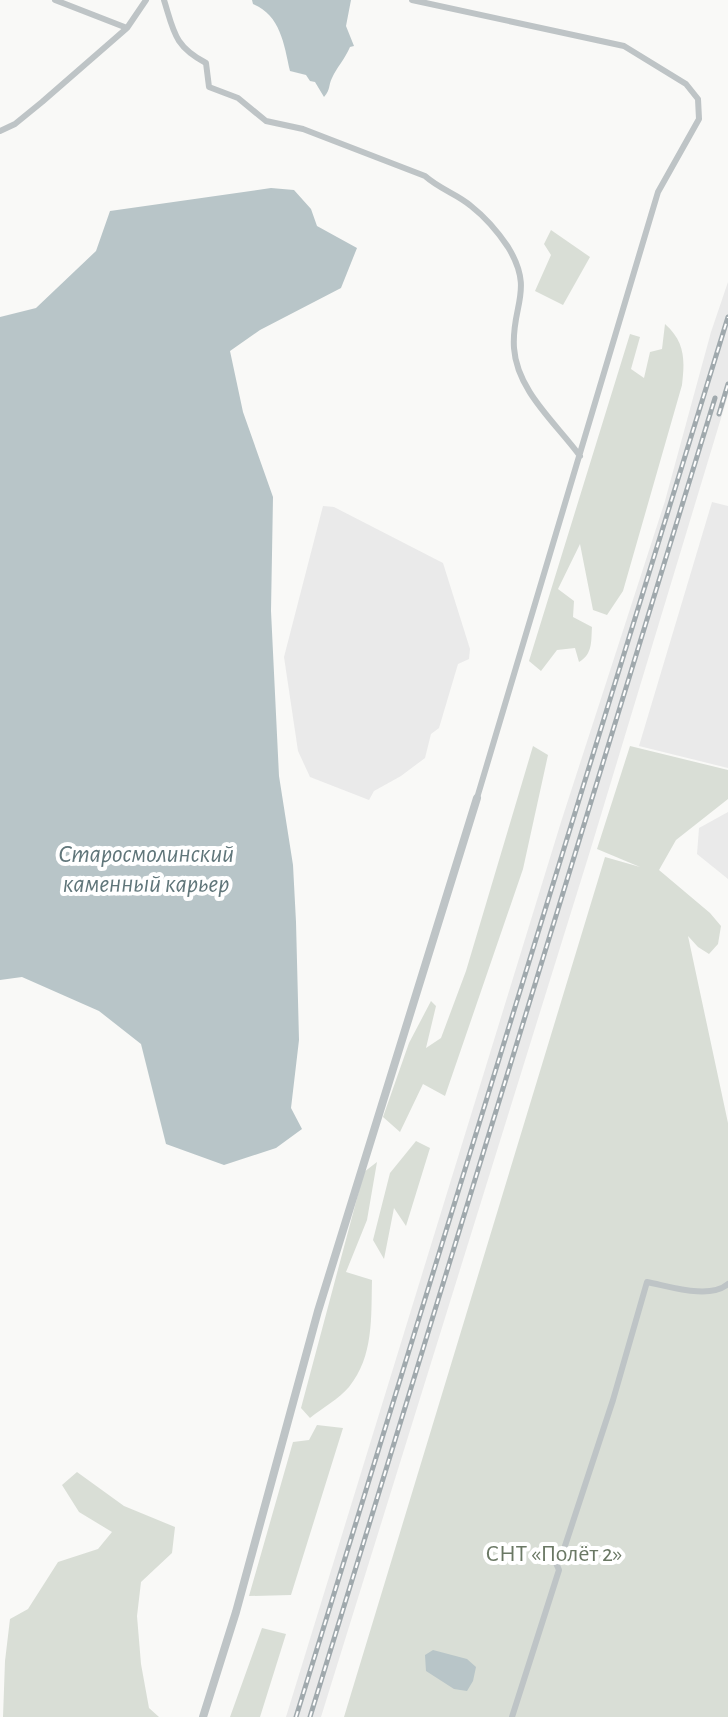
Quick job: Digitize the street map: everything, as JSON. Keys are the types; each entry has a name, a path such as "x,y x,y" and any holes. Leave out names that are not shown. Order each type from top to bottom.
{"street":[{"path":"55,0 127,28"},
{"path":"0,131 15,124 127,28 146,0"},
{"path":"164,0 175,35 187,53 206,63 209,87 238,98 266,121 303,129 425,176 441,190 469,204 490,224 509,249 523,281 514,347 521,377 580,456"},
{"path":"203,1717 236,1612 318,1311 477,798 658,192 699,119 698,99 686,84 624,46 412,0"},
{"path":"512,1717 559,1570 556,1563 561,1558 613,1400 647,1282 708,1292 723,1289 728,1284"}],"shaded area":[{"path":"728,282 728,395 591,848 321,1717 286,1717 561,822 665,501 711,332"},
{"path":"712,502 728,506 728,768 639,746"},
{"path":"323,506 334,507 443,563 470,649 469,659 458,664 439,728 431,734 425,758 374,791 369,800 310,777 298,751 284,657"},
{"path":"728,812 728,879 697,854 699,828"}],"green space":[{"path":"551,230 590,257 563,305 535,291 551,255 544,244"},
{"path":"665,324 680,344 682,385 623,591 607,615 593,610 580,544 558,589 574,601 573,617 592,627 590,647 579,662 575,648 557,650 541,671 529,661 630,334 640,337 631,369 644,378 650,352 662,349"},
{"path":"533,746 548,755 523,869 445,1096 423,1084 400,1132 383,1117 409,1043 431,1001 436,1006 426,1048 441,1038 466,971"},
{"name":"СНТ «Полёт 2»","path":"630,746 728,770 728,799 676,840 659,870 721,926 718,944 709,954 688,936 728,1123 728,1717 344,1717 605,857 640,867 597,849"},
{"path":"416,1141 430,1148 406,1226 394,1208 384,1259 373,1240 390,1173"},
{"path":"377,1162 367,1220 346,1272 372,1280 367,1349 349,1387 310,1418 301,1408 364,1172"},
{"path":"317,1425 343,1428 291,1595 249,1596 293,1442 309,1440"},
{"path":"77,1472 124,1506 175,1527 172,1553 141,1582 137,1616 149,1708 159,1717 3,1717 10,1619 28,1609 58,1562 98,1549 112,1532 79,1512 62,1485"},
{"path":"262,1628 286,1634 260,1717 230,1717"}],"water":[{"path":"252,0 351,0 346,26 354,46 350,47 336,70 324,97 315,82 306,75 290,71 283,40 275,23"},
{"name":"Старосмолинский каменный карьер","path":"271,188 294,190 311,209 317,226 357,248 341,288 260,330 230,351 243,412 273,497 271,611 279,776 293,865 296,922 299,1040 291,1108 302,1129 276,1148 224,1165 166,1144 141,1044 99,1011 22,977 0,980 0,317 36,308 96,251 110,211"},
{"path":"433,1650 467,1659 476,1667 467,1691 454,1689 426,1671 425,1655"}],"railway":[{"path":"296,1717 728,317"},
{"path":"719,414 728,384"},
{"path":"310,1717 715,398"}]}
